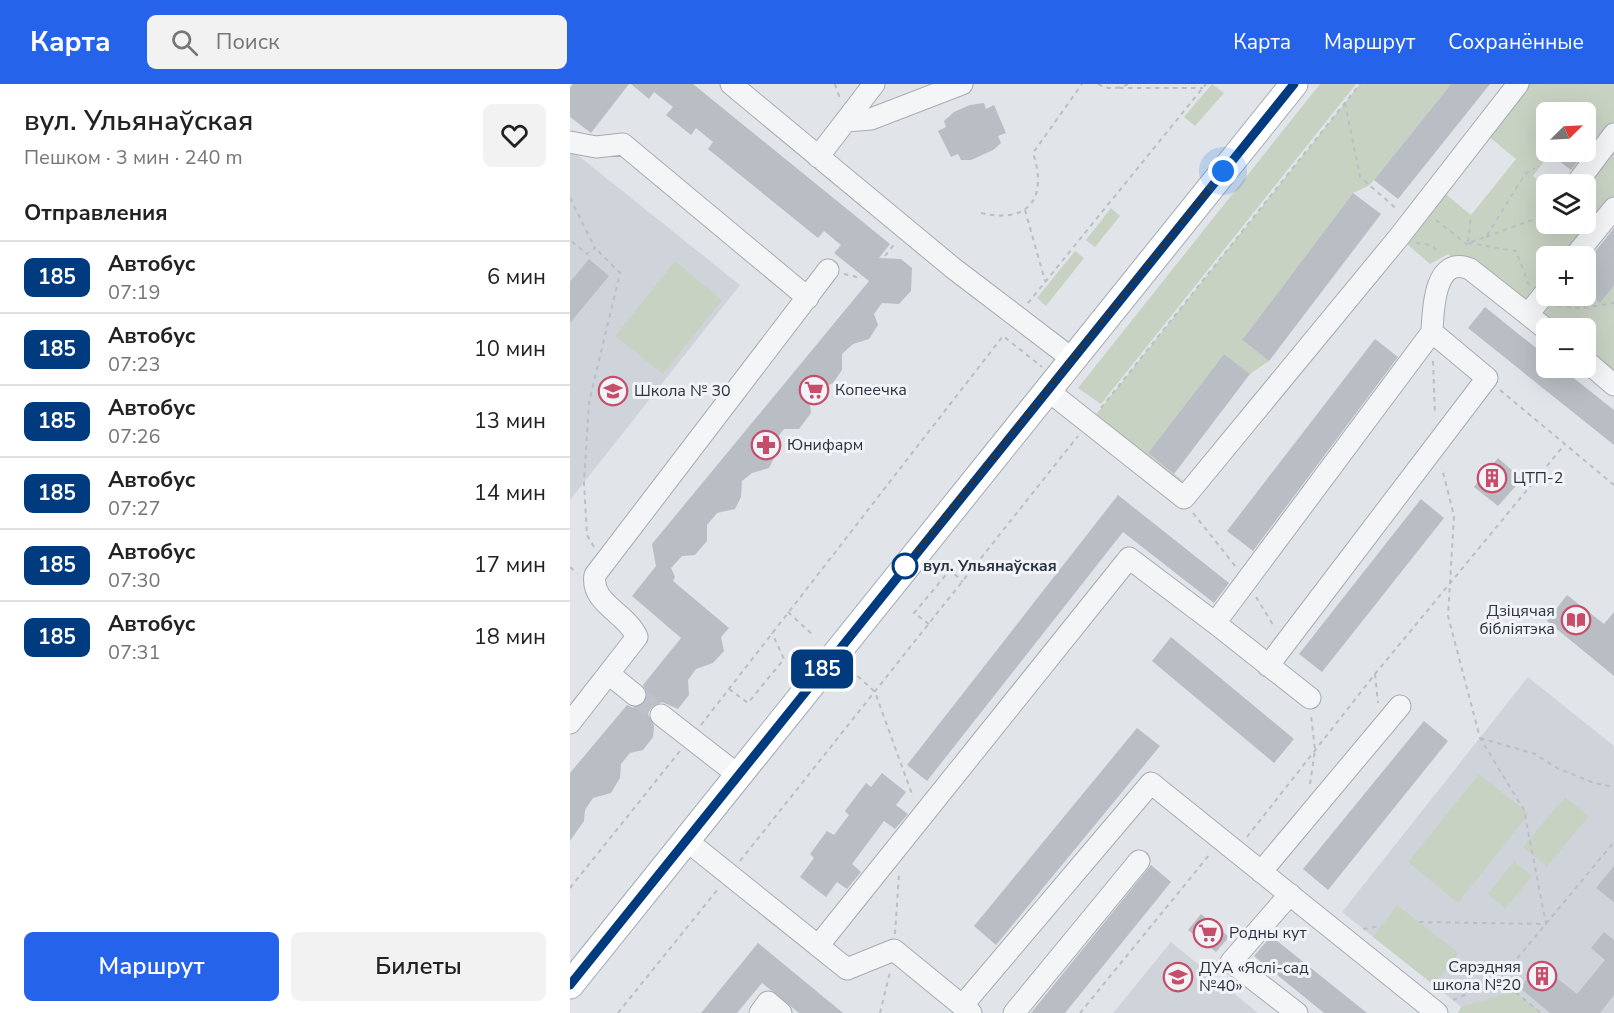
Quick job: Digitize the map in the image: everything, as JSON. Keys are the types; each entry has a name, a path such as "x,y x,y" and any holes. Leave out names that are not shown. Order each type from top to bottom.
{"main road":[{"path":"570,985 1292,84"}],"lane":[{"path":"731,84 818,158 1016,317 1058,375 1184,498 1397,240 1518,84"},
{"path":"818,158 874,84"},
{"path":"846,121 872,119 962,84"},
{"path":"1584,174 1614,134"},
{"path":"570,142 596,147 623,144 808,298"},
{"path":"1583,246 1614,208"},
{"path":"1215,623 1432,332 1437,284 1465,269 1536,321"},
{"path":"570,723 637,637 633,626 599,596 593,586 595,574 828,270"},
{"path":"1528,314 1536,304"},
{"path":"1268,666 1486,378 1432,332"},
{"path":"1596,370 1614,385"},
{"path":"818,946 1129,558 1310,698"},
{"path":"609,674 635,694"},
{"path":"1261,872 1400,706"},
{"path":"661,715 738,776"},
{"path":"686,840 847,969 894,951 966,1010 1151,783 1261,872 1445,1007"},
{"path":"1014,1013 1139,861"},
{"path":"1290,894 1231,962 1297,1013"},
{"path":"760,1013 768,1002 781,1013"}],"path":[{"path":"981,213 1009,216 1025,210 1037,197 1039,170 1033,153 1082,84"},
{"path":"1098,84 1105,88 1203,88"},
{"path":"1119,88 1128,84"},
{"path":"1016,317 1206,84"},
{"path":"618,1013 1360,84"},
{"path":"1345,103 1360,177 1388,202"},
{"path":"1486,237 1525,174 1535,168"},
{"path":"570,198 595,248 620,273 589,402 584,482 587,535 602,563"},
{"path":"1420,208 1468,245"},
{"path":"1025,210 1045,281"},
{"path":"1397,240 1431,245 1465,269 1471,215"},
{"path":"1468,245 1528,221 1536,220"},
{"path":"570,240 587,254 595,248"},
{"path":"828,270 857,277 873,271"},
{"path":"1432,332 1436,444 1454,516 1448,616 1480,738 1524,810 1546,924"},
{"path":"570,888 729,689 1003,336 1058,375"},
{"path":"1486,378 1614,485"},
{"path":"1080,1013 1229,846 1565,444"},
{"path":"929,624 914,613 950,570 963,582"},
{"path":"788,612 814,636"},
{"path":"729,689 747,703 784,659 772,633"},
{"path":"851,670 875,692 921,818"},
{"path":"1375,674 1380,730"},
{"path":"1480,738 1535,754 1557,768 1594,783 1614,788"},
{"path":"1445,1007 1500,980 1614,842"},
{"path":"880,1013 894,951 900,843"},
{"path":"1419,922 1546,924"},
{"path":"1363,929 1381,926"},
{"path":"1500,980 1541,1013"}],"shaded area":[{"name":"Школа № 30","path":"570,149 740,285 570,500"},
{"path":"1528,677 1614,746 1614,1013 1469,1013 1342,912"},
{"name":"ДУА «Яслі-сад №40»","path":"1171,942 1258,1013 1113,1013"}],"green space":[{"path":"1212,84 1224,93 1195,126 1184,117"},
{"path":"1320,84 1356,84 1101,404 1078,388"},
{"path":"1360,84 1451,84 1374,180 1368,186 1353,193 1242,340 1269,361 1250,374 1224,354 1148,453 1192,488 1184,498 1090,422"},
{"path":"1518,84 1614,84 1614,208 1596,230 1596,174 1576,174 1572,170 1578,162 1596,162 1596,102 1536,102 1536,162 1544,162 1533,176 1536,179 1536,234 1593,234 1583,246 1536,246 1536,306 1596,306 1596,300 1600,303 1614,286 1614,385 1596,370 1596,318 1536,318 1536,320 1448,254 1430,264 1399,237 1437,187 1471,215 1516,159 1482,131"},
{"path":"1111,208 1120,216 1095,247 1086,240"},
{"path":"1075,251 1084,258 1046,306 1037,298"},
{"path":"675,261 722,300 663,374 615,336"},
{"path":"1479,774 1529,814 1458,903 1408,862"},
{"path":"1565,797 1589,816 1547,867 1523,847"},
{"path":"1514,861 1532,876 1505,909 1488,894"},
{"path":"1397,905 1459,953 1434,985 1373,937"},
{"path":"1514,991 1541,1013 1458,1013 1461,1007"}],"building":[{"path":"573,84 629,84 591,133 570,117 570,88"},
{"path":"631,84 693,84 890,244 879,258 901,259 912,268 911,291 899,304 882,303 874,314 878,325 869,339 853,344 842,354 842,370 833,383 817,390 809,397 811,413 799,429 784,429 774,442 776,454 769,468 752,473 742,481 741,497 735,509 717,513 707,525 707,541 695,555 682,556 671,568 675,577 673,581 729,628 721,637 724,651 713,663 696,669 688,680 689,695 678,709 662,702 651,707 648,714 654,726 653,737 643,750 630,753 621,764 620,778 611,793 593,798 585,810 584,821 570,841 570,773 627,705 634,708 644,703 648,696 643,685 681,638 632,596 656,566 652,544 869,281 834,253 841,245 824,231 818,238 708,149 713,142 696,128 691,135 666,115 673,107 654,92 649,99"},
{"path":"1451,84 1490,84 1398,199 1374,180"},
{"path":"984,103 986,109 994,105 1006,133 998,136 1001,143 993,150 971,160 961,160 958,154 951,157 938,131 946,127 944,121 954,112 970,105"},
{"path":"1560,162 1577,162 1571,170"},
{"path":"1353,193 1381,214 1269,361 1242,340"},
{"path":"1614,228 1614,286 1600,303 1596,300 1596,250"},
{"path":"589,259 609,276 570,323 570,282"},
{"path":"1485,307 1536,348 1536,378 1574,378 1614,410 1614,445 1468,328"},
{"path":"1375,339 1398,357 1253,551 1227,531"},
{"path":"1224,354 1250,374 1174,474 1148,453"},
{"path":"1498,458 1522,479 1498,506 1474,487"},
{"path":"1118,495 1229,583 1214,603 1123,532 927,781 907,765"},
{"path":"1421,499 1444,518 1322,672 1299,654"},
{"path":"1567,595 1604,624 1614,612 1614,676 1547,621"},
{"path":"1171,637 1294,739 1274,763 1152,661"},
{"path":"1424,721 1448,741 1328,890 1303,869"},
{"path":"1137,728 1160,746 996,945 974,926"},
{"path":"882,773 906,792 896,805 908,814 895,829 884,821 852,864 861,872 847,889 837,882 826,897 800,877 814,858 810,854 827,831 834,835 849,815 845,811 866,783 871,787"},
{"path":"1151,865 1171,882 1065,1013 1031,1013"},
{"path":"1614,866 1614,902 1596,888"},
{"name":"Родны кут","path":"1201,914 1229,937 1216,952 1188,930"},
{"name":"Сярэдняя школа №20","path":"1604,932 1614,940 1614,995 1600,1013 1550,1013 1520,988 1539,964 1577,994 1605,960 1591,948"},
{"path":"1271,936 1367,1013 1324,1013 1254,956"},
{"path":"758,943 843,1013 799,1013 762,983 737,1013 701,1013"}],"tunnel":[{"path":"635,695 661,715"}],"bus line":[{"name":"185","path":"570,985 1071,358 1294,84"}],"place":[{"name":"Копеечка","path":"814,390"},
{"name":"Школа № 30","path":"613,391"},
{"name":"Юнифарм","path":"766,445"},
{"name":"ЦТП-2","path":"1492,478"},
{"name":"вул. Ульянаўская","path":"905,566"},
{"name":"Дзіцячая бібліятэка","path":"1576,620"},
{"name":"Родны кут","path":"1208,933"},
{"name":"Сярэдняя школа №20","path":"1542,976"},
{"name":"ДУА «Яслі-сад №40»","path":"1178,977"}],"route":[{"path":"905,566 1223,171"}]}
